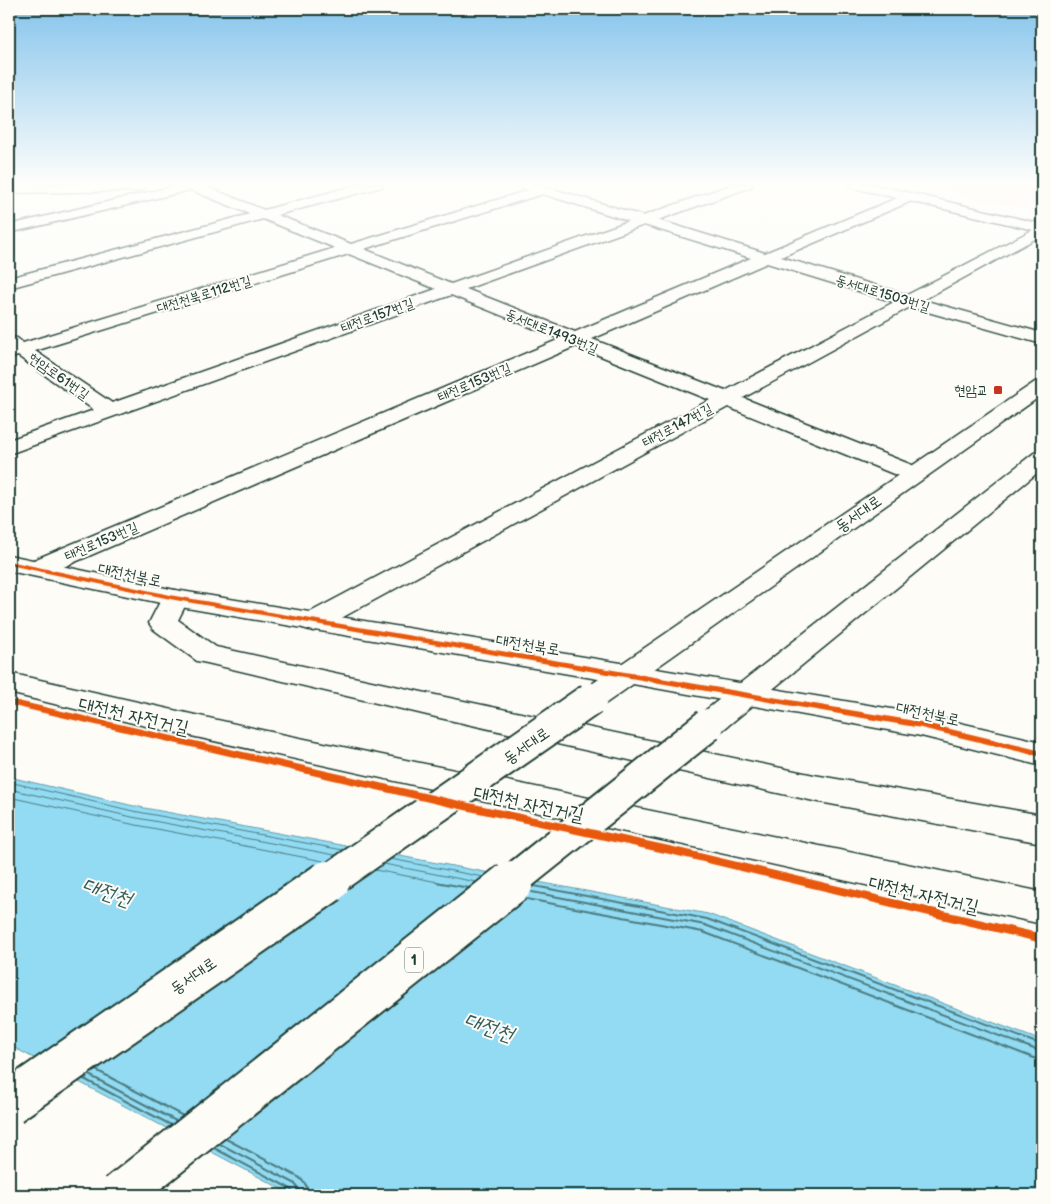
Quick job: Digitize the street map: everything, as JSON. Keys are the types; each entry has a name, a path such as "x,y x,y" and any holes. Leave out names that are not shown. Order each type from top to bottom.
{"street":[{"path":"9,283 169,240"},
{"name":"동서대로1493번길","path":"327,240 724,400 914,474"},
{"name":"대전천북로112번길","path":"13,348 378,240"},
{"name":"태전로157번길","path":"9,447 588,240"},
{"name":"동서대로1503번길","path":"709,240 908,301 1042,339"},
{"name":"태전로153번길","path":"38,568 808,240"},
{"name":"태전로147번길","path":"313,622 1020,240"},
{"name":"현암로61번길","path":"13,348 109,411"},
{"name":"동서대로","path":"9,1103 1042,386"},
{"path":"747,694 1042,458"},
{"name":"대전천북로","path":"9,563 175,598 921,725 1042,754"},
{"path":"175,598 163,623 207,654 440,707 814,788 1042,830"},
{"path":"9,663 168,722"},
{"path":"9,683 168,722 864,867 1042,908"},
{"name":"1","path":"119,1195 747,694"}],"water":[{"name":"대전천","path":"9,777 134,806 708,914 1042,1041 1042,1195 293,1195 9,1045"}],"cycle path":[{"path":"9,563 175,598 921,725 1042,754"},
{"name":"대전천 자전거길","path":"9,702 446,802 674,851 1042,939"}],"place":[{"name":"현암교","path":"998,390"}]}
